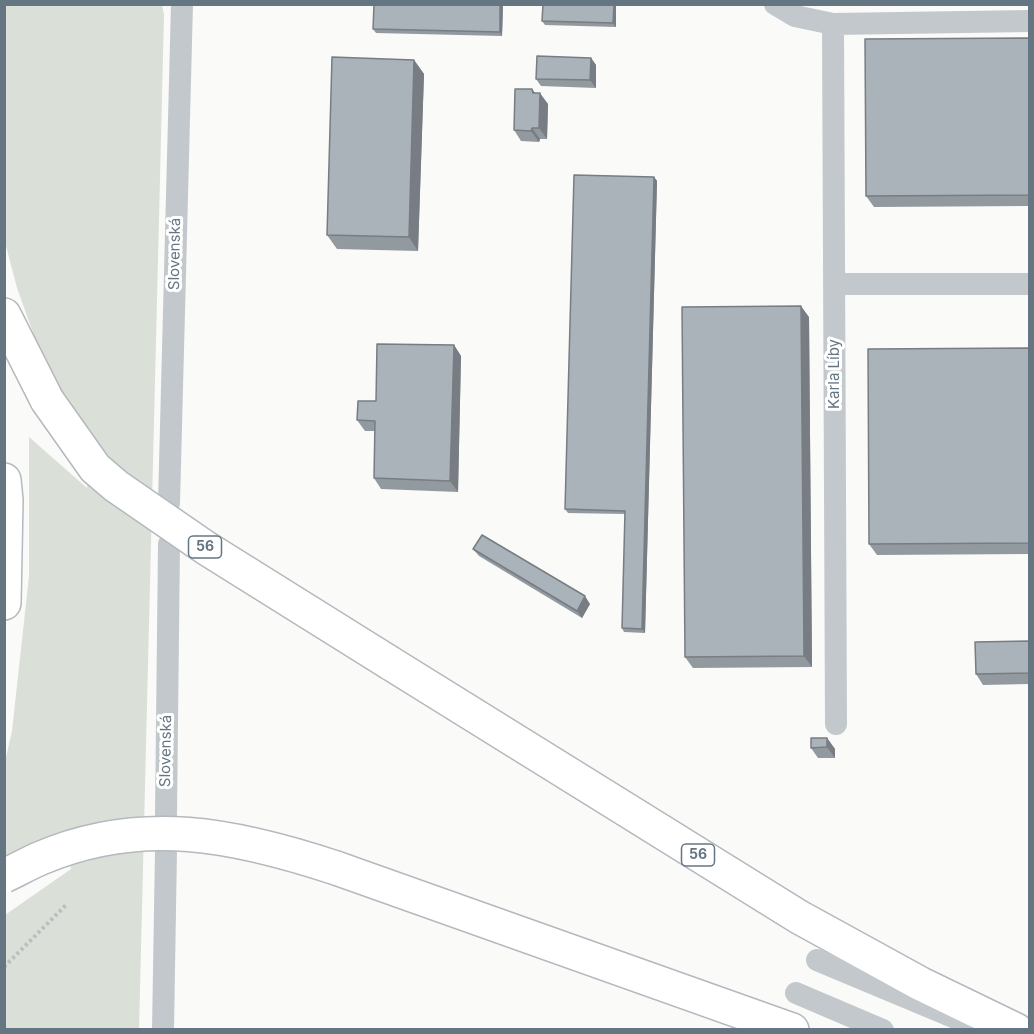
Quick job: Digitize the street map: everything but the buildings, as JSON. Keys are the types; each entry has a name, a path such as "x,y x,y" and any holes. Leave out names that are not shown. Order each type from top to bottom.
{"highway":[{"name":"56","path":"4,315 47,400 95,468 116,486 206,548 789,911 921,984 1016,1029"},
{"path":"4,480 6,500 4,603"},
{"path":"4,876 42,858 85,843 128,834 171,833 214,836 255,844 336,868 792,1029"}],"street":[{"name":"Slovenská","path":"169,503 182,4"},
{"path":"775,4 795,16 833,24 1029,21"},
{"name":"Karla Líby","path":"833,24 836,724"},
{"path":"834,284 1029,284"},
{"name":"Slovenská","path":"166,814 169,544"},
{"path":"163,1029 166,850"},
{"path":"817,960 984,1029"},
{"path":"796,993 884,1029"}],"path":[{"path":"4,967 67,904"}],"shaded area":[{"path":"5,5 162,5 164,15 139,1029 5,1029 5,915 71,869 68,836 5,859 5,762 12,731 29,576 29,437 87,488 93,434 50,380 17,288 5,242"}]}
